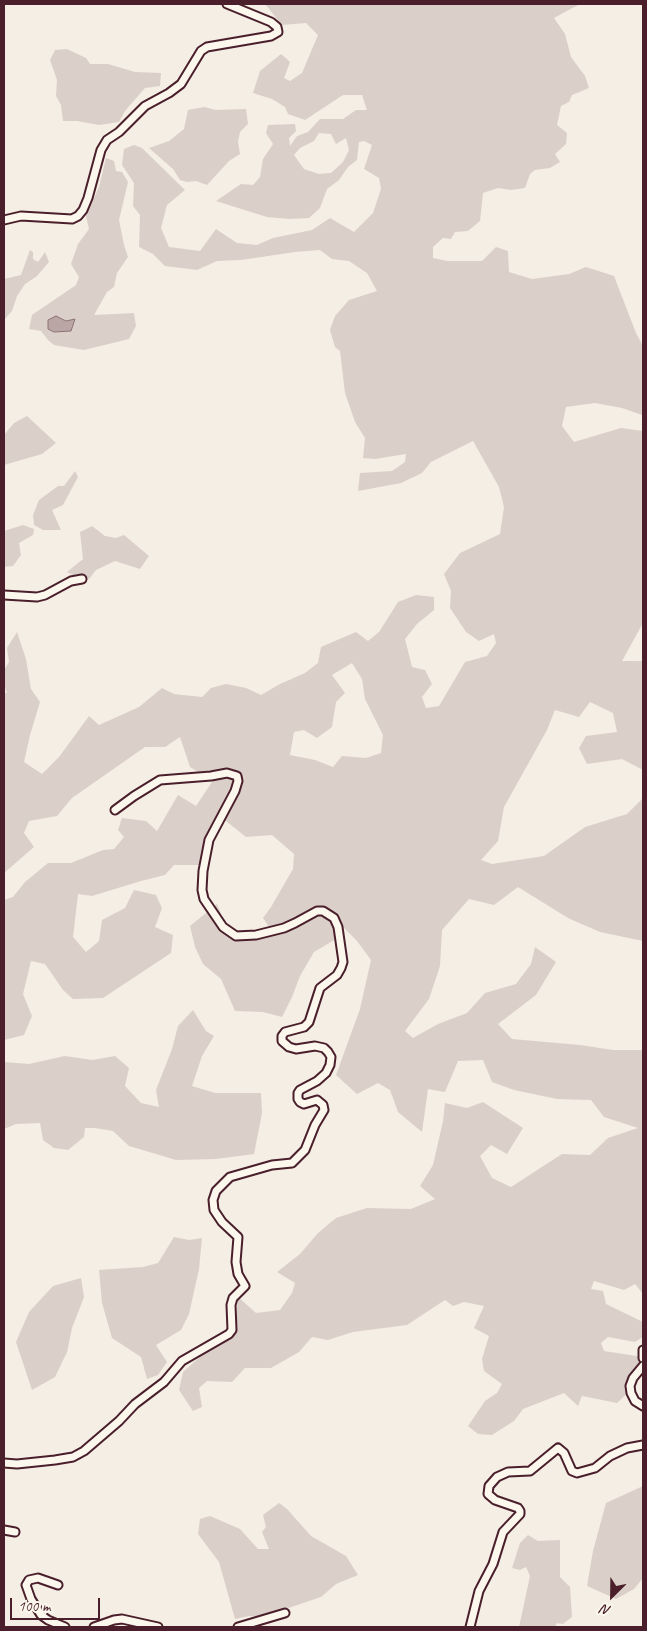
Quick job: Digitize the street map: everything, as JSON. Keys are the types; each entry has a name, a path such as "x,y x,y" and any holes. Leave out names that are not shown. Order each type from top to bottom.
{"street":[{"path":"4,220 21,216 72,218 78,216 84,210 101,150 107,140 119,132 146,106 181,84 201,51 207,47 276,35 278,32 277,27 271,22 227,4"},
{"path":"4,595 37,597 45,595 71,581 82,580"},
{"path":"4,1463 17,1464 55,1460 72,1457 84,1451 119,1421 135,1404 164,1382 182,1361 232,1330 231,1305 233,1298 245,1286 238,1274 236,1262 238,1237 222,1222 214,1210 213,1200 216,1191 230,1177 272,1165 292,1163 306,1150 315,1125 324,1110 323,1105 317,1100 304,1104 300,1102 298,1093 326,1073 331,1057 328,1052 315,1046 296,1049 290,1047 282,1041 282,1036 285,1032 304,1027 309,1022 320,988 337,975 341,968 343,962 342,948 334,918 323,911 317,911 284,928 256,935 236,936 223,927 204,899 202,890 203,871 209,840 235,791 238,781 237,776 228,773 160,780 115,810"},
{"path":"643,1350 643,1358"},
{"path":"643,1366 632,1378 630,1386 631,1394 635,1401 643,1406"},
{"path":"470,1627 479,1590 493,1564 503,1532 520,1514 518,1508 495,1500 488,1494 489,1486 497,1477 508,1472 530,1471 558,1448 564,1453 572,1471 577,1473 595,1468 610,1456 627,1448 643,1445"},
{"path":"4,1530 15,1532"},
{"path":"58,1585 38,1578 29,1580 26,1585 31,1599 41,1615 65,1627"},
{"path":"238,1627 285,1613"},
{"path":"94,1627 122,1619 134,1624 158,1627"}],"shaded area":[{"path":"265,4 580,4 554,18 565,34 571,57 585,76 589,88 572,95 569,102 561,106 557,125 567,133 566,144 555,154 560,162 550,168 535,170 530,174 525,188 511,190 498,188 483,193 480,221 468,231 455,232 451,239 443,238 433,247 433,258 447,261 482,261 496,247 508,251 509,272 532,279 569,274 586,267 614,276 643,346 642,415 622,408 595,403 566,407 562,426 574,442 621,428 643,431 643,623 622,661 643,661 643,770 622,759 587,764 579,748 586,736 617,732 613,713 590,702 579,717 555,710 547,730 504,807 498,841 481,860 492,864 544,856 585,827 627,814 643,798 643,941 600,932 568,918 518,887 494,905 469,899 442,930 440,966 429,999 405,1031 413,1038 438,1024 467,1013 485,993 516,984 531,964 535,947 556,962 536,995 498,1024 512,1039 613,1050 643,1050 643,1294 635,1284 624,1290 594,1281 591,1289 603,1291 606,1304 643,1322 643,1337 635,1342 608,1337 601,1343 604,1351 643,1357 643,1370 636,1378 633,1388 617,1403 582,1396 578,1406 564,1393 523,1409 514,1421 492,1435 478,1434 468,1426 485,1401 497,1393 502,1384 484,1371 482,1359 489,1336 474,1328 484,1306 464,1302 453,1306 445,1300 407,1325 353,1332 328,1340 312,1337 299,1352 271,1368 245,1368 232,1382 207,1381 199,1388 202,1407 193,1411 179,1390 183,1372 201,1356 235,1334 238,1297 256,1313 280,1310 292,1293 295,1283 277,1272 300,1254 318,1233 336,1218 367,1208 411,1209 435,1199 420,1186 433,1165 445,1103 467,1108 483,1102 523,1128 507,1154 491,1145 480,1156 492,1178 511,1187 562,1154 590,1155 608,1138 638,1128 604,1117 591,1100 557,1099 514,1090 492,1082 483,1060 458,1061 445,1092 428,1089 422,1132 398,1112 390,1090 378,1083 357,1094 336,1075 360,1009 371,960 357,941 341,925 336,939 314,952 300,976 282,1017 263,1012 235,1011 221,979 203,964 195,947 190,926 217,904 227,929 226,936 237,940 257,938 272,931 263,918 293,869 294,854 272,835 246,837 226,821 215,821 208,838 203,865 174,865 165,875 92,896 78,894 73,937 86,952 99,941 102,920 125,908 134,890 156,895 162,908 155,927 173,935 171,953 103,998 73,999 63,990 45,964 31,961 23,994 32,1016 24,1035 4,1040 4,900 13,897 25,882 48,863 71,863 103,850 114,849 124,837 118,830 122,818 146,821 157,831 178,795 196,806 214,779 230,776 203,775 190,767 180,737 165,747 145,747 72,798 57,816 29,821 24,833 34,847 4,873 4,693 7,693 4,685 4,670 9,662 7,648 17,632 26,659 31,689 40,702 24,762 42,774 59,757 89,716 99,725 139,707 162,688 174,694 202,697 211,688 226,684 246,688 261,695 305,673 318,663 321,647 356,632 368,641 379,632 398,602 416,595 434,597 434,610 417,624 405,639 412,667 425,670 432,684 422,697 426,708 439,706 465,662 487,656 496,643 494,634 479,641 466,632 450,608 451,591 444,574 460,553 500,534 504,507 499,487 473,441 431,462 422,473 401,483 358,491 360,473 392,471 405,462 406,454 375,459 363,458 365,438 355,422 345,393 340,351 335,347 330,330 335,316 349,300 377,291 367,273 349,261 332,259 320,250 241,260 217,261 197,270 165,266 153,254 139,247 140,215 133,206 134,183 122,165 124,149 134,145 142,148 185,190 167,205 161,228 169,247 200,251 216,229 237,243 257,245 273,238 312,230 330,218 354,232 373,213 381,189 379,178 364,169 372,145 364,141 359,142 357,160 348,167 339,180 327,189 320,208 309,218 267,217 216,201 241,184 253,185 260,177 263,159 273,144 266,133 268,125 295,124 296,131 289,138 290,146 297,136 308,132 320,119 343,119 356,110 367,110 362,95 343,95 305,120 288,114 285,107 272,99 253,93 260,71 281,54 290,62 284,78 290,81 302,73 318,35 306,23 282,25","holes":["319,133 331,134 336,144 346,138 349,150 343,162 331,173 319,174 304,169 294,155 300,148 314,141","352,663 362,679 365,699 383,735 381,753 366,758 342,756 333,767 315,760 290,755 294,732 304,730 317,738 332,727 336,702 345,693 332,675"]},
{"path":"67,49 86,58 90,64 108,64 135,72 161,73 160,86 145,88 125,111 119,122 99,125 77,121 63,121 61,105 56,96 57,80 50,60 55,50"},
{"path":"204,107 216,110 246,109 248,124 240,132 238,142 240,154 229,161 207,185 196,181 187,182 180,180 173,169 149,148 169,141 184,129 188,110"},
{"path":"106,158 114,161 116,171 122,172 128,182 119,220 128,257 117,273 114,287 107,292 94,315 134,313 136,326 129,339 84,350 54,345 41,331 29,329 32,315 76,285 79,277 71,264 78,244 89,229 86,216 99,187","holes":["56,316 66,321 74,319 71,331 54,332 48,329"]},
{"path":"30,250 33,252 33,259 38,262 45,252 49,262 37,276 25,284 17,296 12,311 4,320 4,279 21,275"},
{"path":"56,316 66,321 75,319 71,331 54,332 48,329 48,320"},
{"path":"27,416 56,443 42,454 4,465 4,435 14,423"},
{"path":"75,471 78,477 63,505 52,510 61,530 43,530 34,525 33,515 39,500 58,486 64,486"},
{"path":"23,525 34,529 33,535 19,543 21,555 13,566 4,567 4,531"},
{"path":"92,526 105,536 116,538 124,535 149,556 140,569 115,561 96,570 89,579 77,577 67,572 83,559 80,532"},
{"path":"193,1010 206,1031 214,1036 202,1056 192,1086 215,1093 261,1093 262,1113 254,1154 216,1159 176,1160 129,1146 113,1131 95,1128 85,1128 84,1137 68,1150 54,1148 43,1140 40,1123 16,1124 4,1129 4,1062 29,1064 65,1056 92,1060 115,1056 129,1068 125,1086 141,1103 159,1107 156,1090 172,1049 178,1026"},
{"path":"174,1237 189,1240 202,1238 199,1269 189,1314 181,1330 156,1345 167,1362 158,1375 147,1379 141,1357 112,1338 102,1303 99,1270 143,1267 158,1263"},
{"path":"81,1278 84,1297 72,1328 67,1352 55,1377 32,1390 16,1342 29,1312 53,1286"},
{"path":"643,1486 643,1578 634,1589 616,1599 587,1586 593,1551 606,1503"},
{"path":"279,1503 287,1509 311,1536 346,1556 358,1575 336,1584 321,1597 262,1617 249,1616 235,1619 219,1562 198,1534 200,1519 210,1516 240,1529 258,1549 269,1549 262,1532 266,1527 263,1515"},
{"path":"528,1535 538,1541 560,1540 560,1577 570,1587 572,1617 563,1624 557,1623 555,1627 519,1627 530,1576 526,1567 520,1570 512,1568 520,1543"}]}
